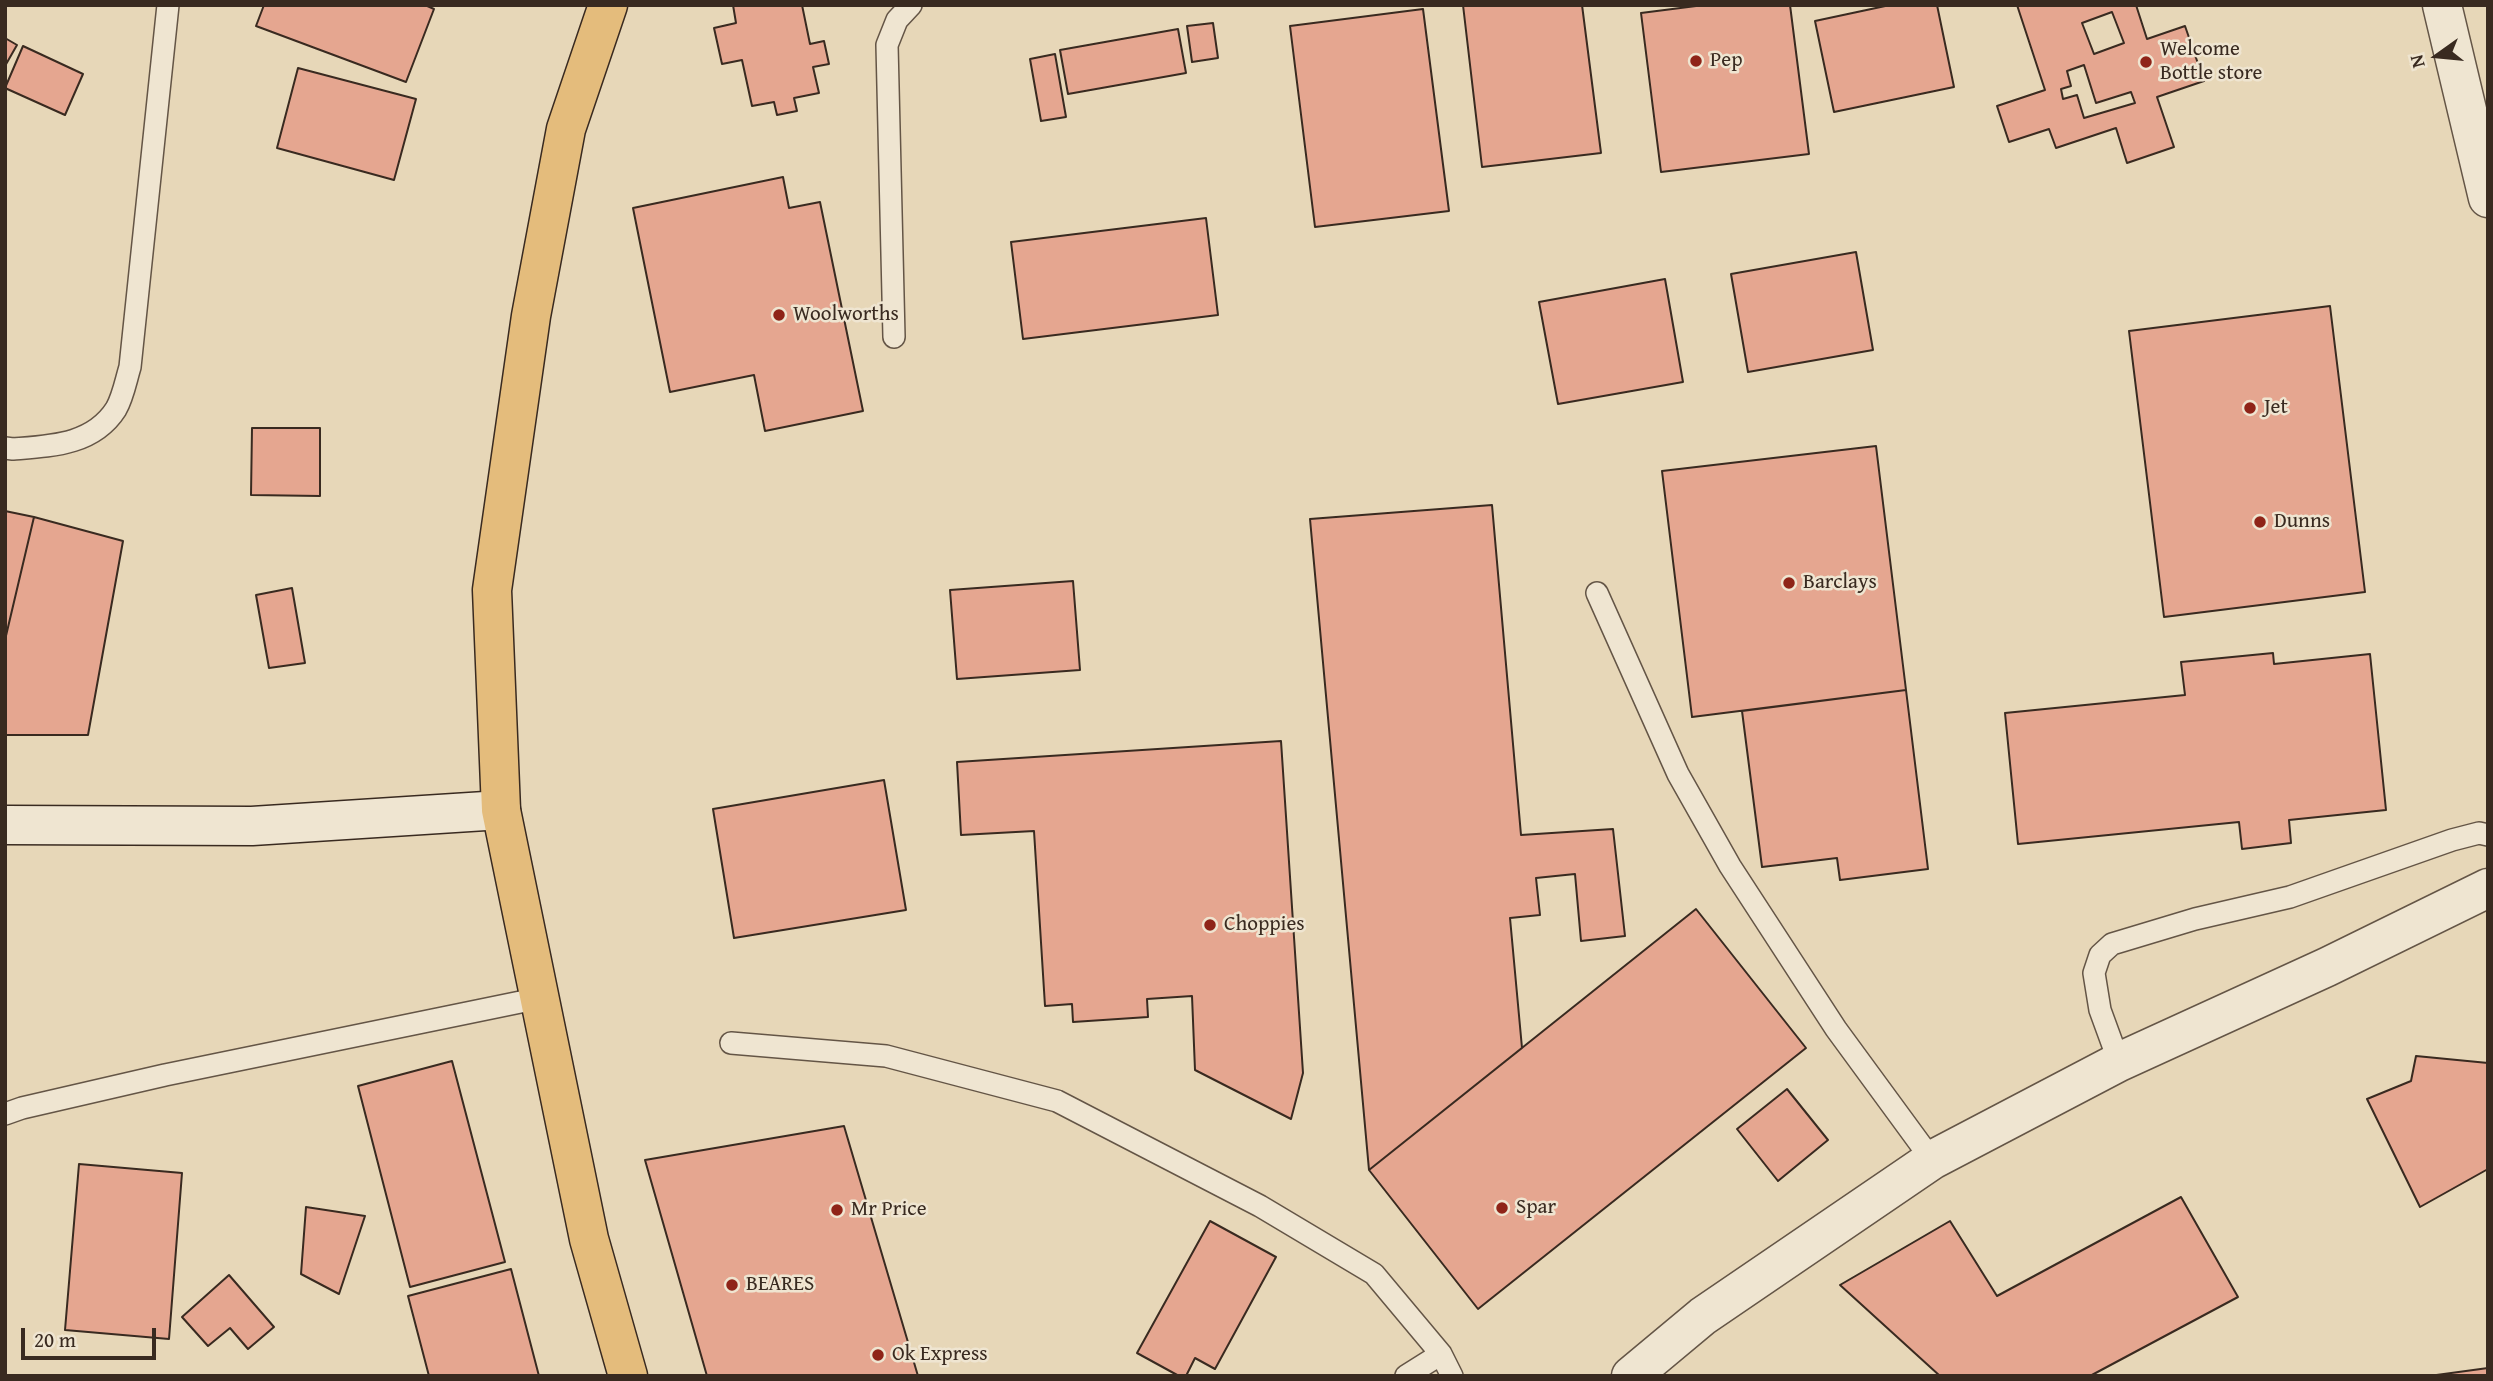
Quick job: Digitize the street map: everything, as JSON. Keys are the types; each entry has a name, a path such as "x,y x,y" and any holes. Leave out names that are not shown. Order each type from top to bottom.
{"main road":[{"path":"608,5 566,129 531,316 492,590 501,810 589,1239 628,1376"}],"street":[{"path":"2442,5 2488,198"},
{"path":"5,825 252,826 501,810"},
{"path":"1631,1376 1703,1316 1932,1160 2119,1062 2327,967 2488,888"}],"lane":[{"path":"5,448 64,444 95,432 116,408 130,367 168,5"},
{"path":"894,337 887,45 897,20 911,5"},
{"path":"1597,593 1678,774 1730,866 1836,1029 1932,1160"},
{"path":"2119,1062 2100,1010 2094,973 2100,956 2112,944 2194,919 2290,897 2452,840 2479,833 2488,835"},
{"path":"5,1114 165,1074 540,998"},
{"path":"732,1043 886,1056 1057,1101 1260,1206 1374,1274 1441,1354 1452,1376"},
{"path":"1406,1376 1441,1354"}],"building":[{"path":"264,5 425,5 434,9 406,82 256,26"},
{"path":"733,5 802,5 810,44 824,41 829,64 813,67 819,93 794,98 797,111 777,115 774,102 752,106 742,60 722,64 714,28 736,23"},
{"path":"1463,5 1582,5 1601,153 1482,167"},
{"path":"1704,5 1790,5 1809,154 1661,172 1641,13"},
{"path":"1890,5 1937,5 1954,87 1834,112 1815,21"},
{"path":"2017,5 2136,5 2147,39 2185,26 2204,81 2157,97 2174,147 2127,163 2116,128 2056,148 2049,129 2009,142 1997,106 2045,90","holes":["2112,12 2124,43 2094,54 2082,23","2084,65 2096,103 2131,92 2135,103 2084,118 2077,95 2063,99 2061,89 2071,86 2067,71"]},
{"path":"1423,9 1449,211 1315,227 1290,26"},
{"path":"1213,23 1218,58 1192,62 1187,26"},
{"path":"1178,29 1186,73 1068,94 1060,50"},
{"path":"5,38 17,45 5,66"},
{"path":"23,46 83,74 65,115 5,88"},
{"path":"1055,54 1066,117 1041,121 1030,59"},
{"path":"298,68 416,99 394,180 277,148"},
{"path":"783,177 789,208 820,202 863,411 765,431 754,375 670,392 633,208"},
{"path":"1206,218 1218,315 1023,339 1011,242"},
{"path":"1856,252 1873,350 1748,372 1731,274"},
{"path":"1665,279 1683,382 1558,404 1539,302"},
{"path":"2330,306 2365,592 2164,617 2129,331"},
{"path":"252,428 320,428 320,496 251,495"},
{"path":"1876,446 1906,690 1692,717 1662,471"},
{"path":"1492,505 1521,835 1613,829 1625,936 1581,941 1575,874 1536,878 1540,915 1510,918 1522,1048 1369,1170 1310,519"},
{"path":"5,511 34,517 5,640"},
{"path":"34,517 123,541 88,735 5,735 5,640"},
{"path":"1073,581 1080,670 957,679 950,590"},
{"path":"292,588 305,663 269,668 256,595"},
{"path":"2273,653 2274,664 2370,654 2386,810 2289,820 2291,843 2242,849 2239,822 2018,844 2005,713 2185,695 2181,662"},
{"path":"1906,690 1928,869 1840,880 1837,858 1762,867 1742,711"},
{"path":"1281,741 1303,1073 1291,1119 1195,1070 1192,996 1147,999 1148,1017 1073,1022 1072,1004 1045,1006 1034,831 961,835 957,762"},
{"path":"884,780 906,910 734,938 713,809"},
{"path":"1696,909 1806,1048 1478,1309 1369,1170"},
{"path":"2416,1056 2488,1063 2488,1169 2420,1207 2367,1099 2411,1081"},
{"path":"452,1061 505,1262 410,1287 358,1086"},
{"path":"1787,1089 1828,1140 1778,1181 1737,1129"},
{"path":"844,1126 918,1376 707,1376 645,1160"},
{"path":"79,1164 182,1173 169,1339 65,1330"},
{"path":"2181,1197 2238,1297 2090,1376 1940,1376 1840,1285 1950,1221 1997,1296"},
{"path":"306,1207 365,1216 339,1294 301,1274"},
{"path":"1210,1221 1276,1257 1215,1369 1195,1358 1186,1376 1179,1376 1137,1353"},
{"path":"511,1269 539,1376 429,1376 408,1296"},
{"path":"229,1275 274,1327 248,1349 230,1328 208,1346 182,1317"},
{"path":"2488,1368 2488,1376 2429,1376"}],"place":[{"name":"Pep","path":"1696,61"},
{"name":"Welcome Bottle store","path":"2146,62"},
{"name":"Woolworths","path":"779,315"},
{"name":"Jet","path":"2250,408"},
{"name":"Dunns","path":"2260,522"},
{"name":"Barclays","path":"1789,583"},
{"name":"Choppies","path":"1210,925"},
{"name":"Spar","path":"1502,1208"},
{"name":"Mr Price","path":"837,1210"},
{"name":"BEARES","path":"732,1285"},
{"name":"Ok Express","path":"878,1355"}]}
